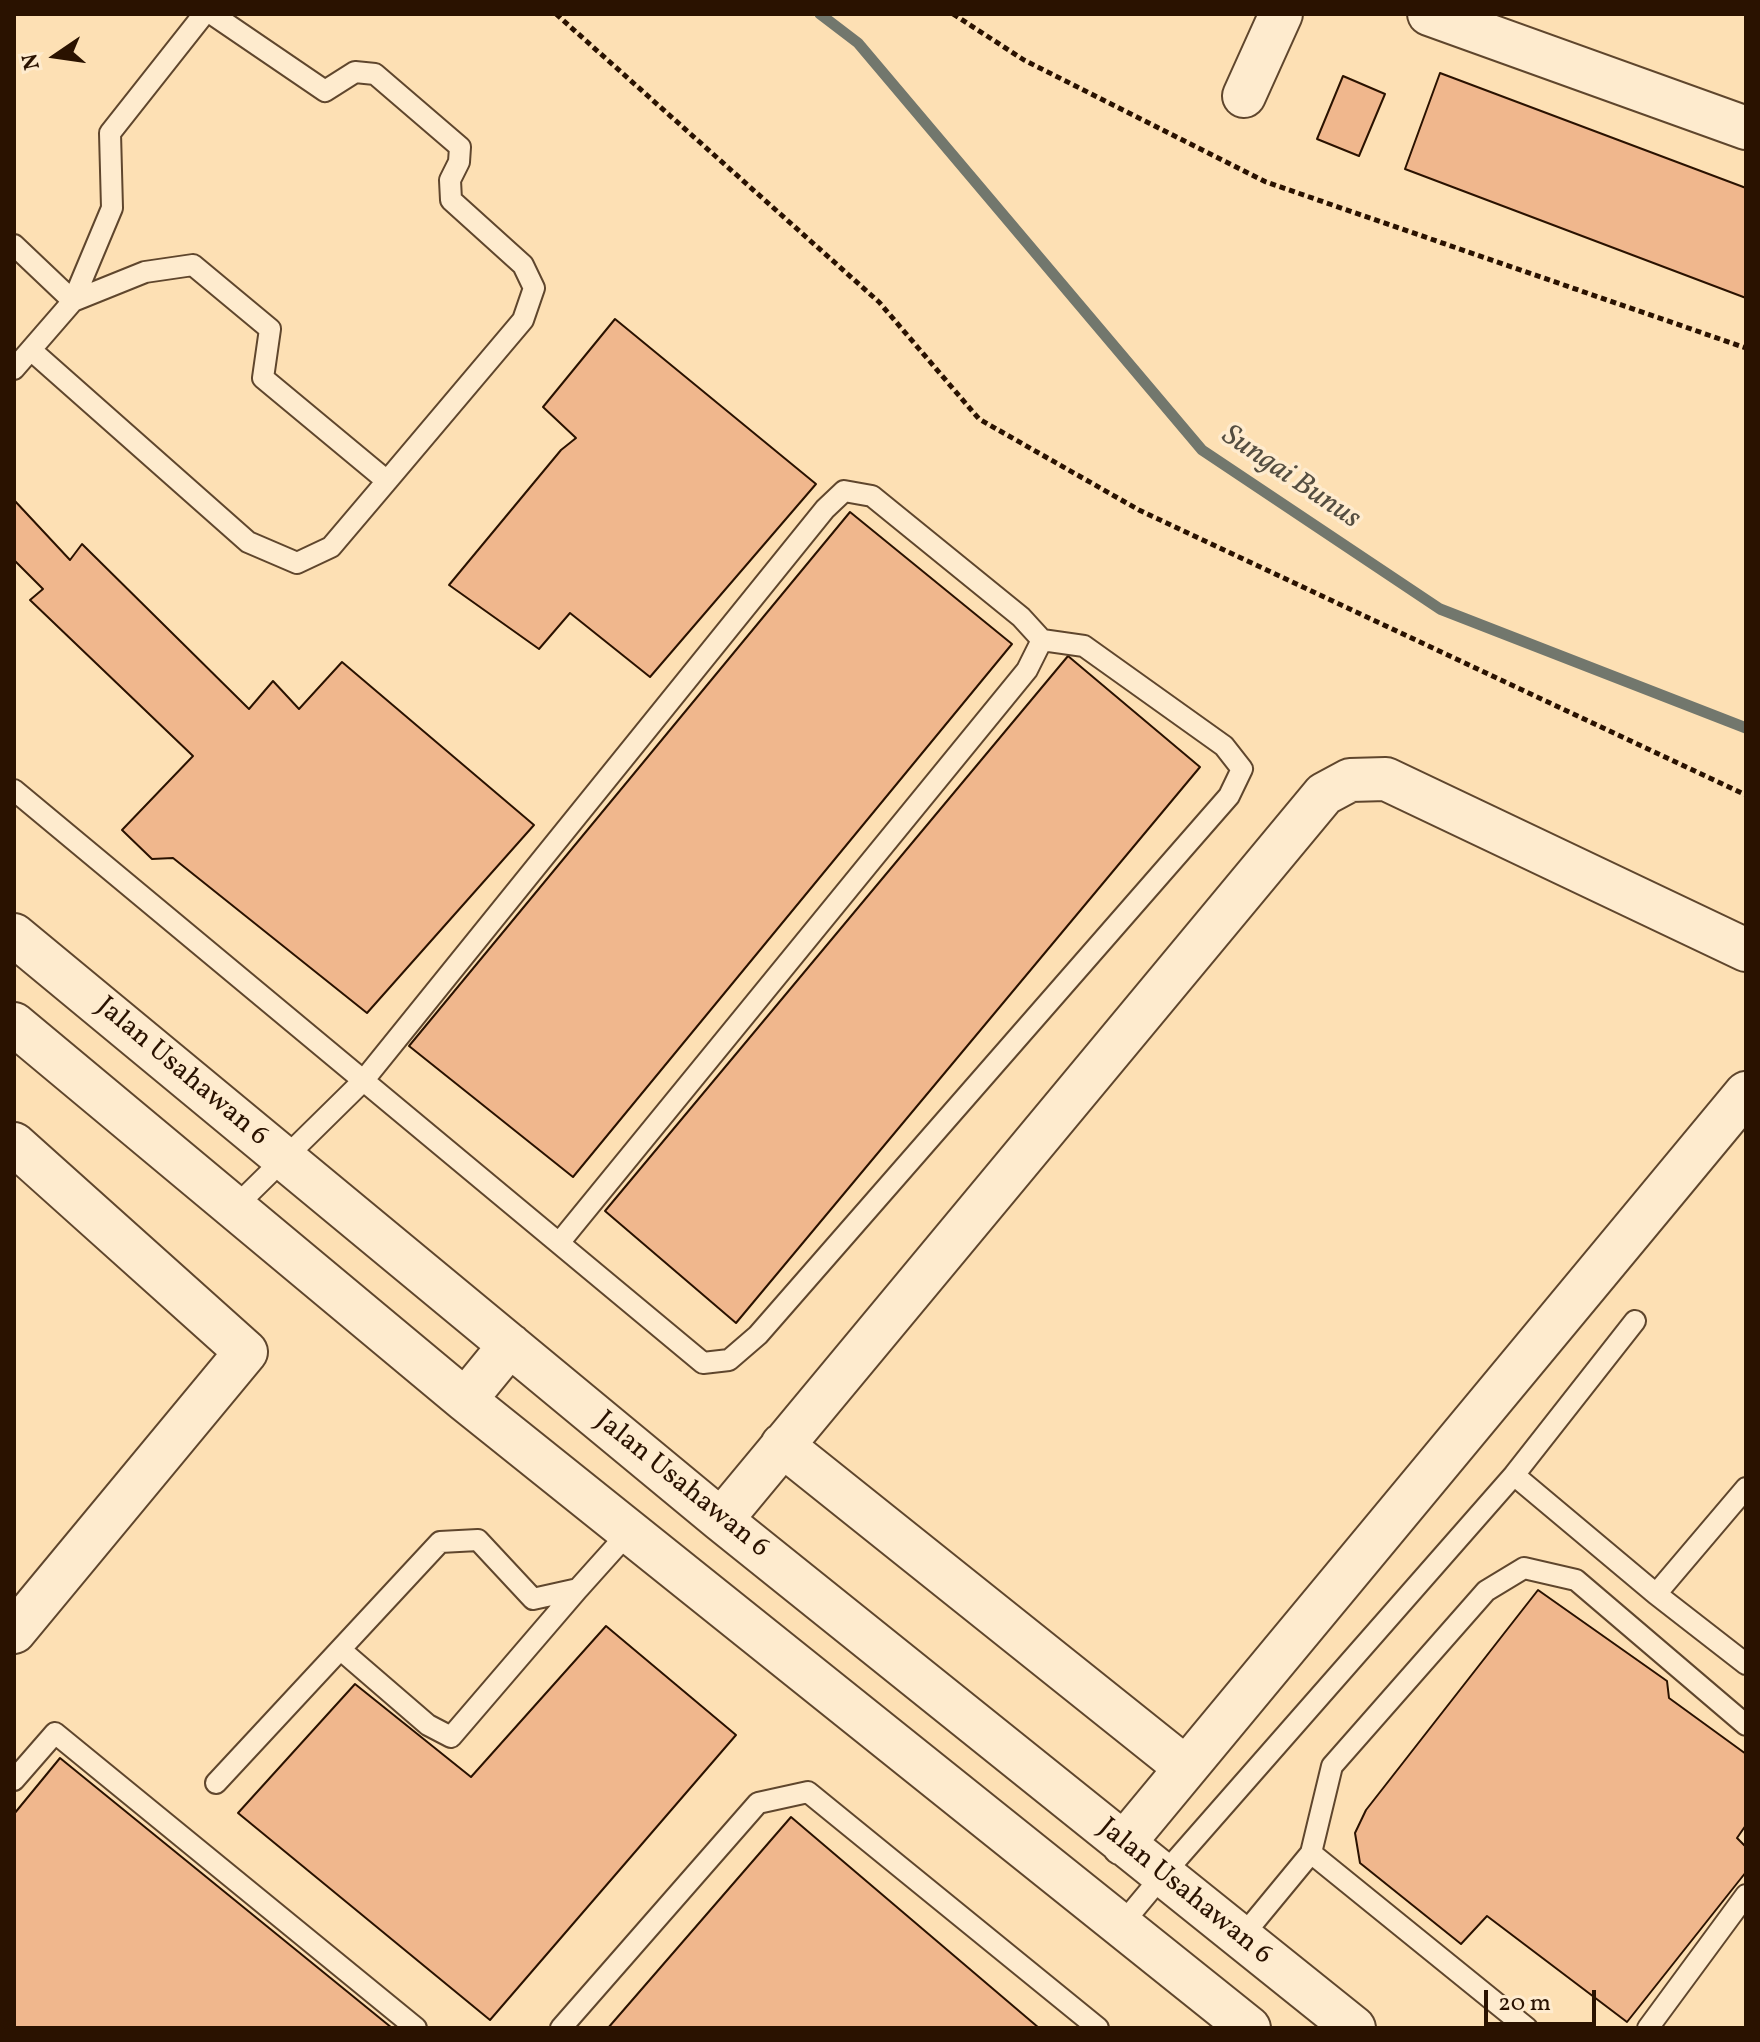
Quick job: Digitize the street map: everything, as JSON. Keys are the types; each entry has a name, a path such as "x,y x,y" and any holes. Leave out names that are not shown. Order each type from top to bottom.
{"street":[{"path":"1244,96 1281,14"},
{"path":"1429,14 1746,128"},
{"path":"721,1520 1324,794 1350,780 1386,779 1746,950"},
{"name":"Jalan Usahawan 6","path":"14,935 721,1520 1354,2028"},
{"path":"14,1024 465,1400 1249,2028"},
{"path":"1123,1844 1746,1093"},
{"path":"14,1144 246,1352 14,1632"},
{"path":"465,1400 510,1345"},
{"path":"782,1445 1186,1768"}],"lane":[{"path":"14,369 73,301 112,208 110,133 204,14"},
{"path":"31,350 248,542 297,563 331,547 523,320 534,288 523,265 451,200 450,180 459,162 460,147 375,74 355,72 325,91 212,14"},
{"path":"14,245 73,301"},
{"path":"73,301 145,272 193,265 270,329 263,378 387,481"},
{"path":"14,790 363,1081 703,1363 729,1360 758,1335 1229,796 1242,769 1224,746 1084,646 1042,640 1021,617 872,496 844,491 825,509 363,1081 235,1207"},
{"path":"559,1243 1027,670 1042,640"},
{"path":"1122,1924 1514,1475 1635,1321"},
{"path":"1514,1475 1656,1594 1746,1664"},
{"path":"1656,1594 1746,1488"},
{"path":"341,1650 428,1725 451,1737 630,1531"},
{"path":"216,1783 440,1542 478,1540 533,1599 578,1589"},
{"path":"1240,1939 1311,1853 1332,1766 1486,1591 1524,1568 1576,1580 1746,1725"},
{"path":"14,1780 55,1733 416,2028"},
{"path":"561,2028 758,1803 808,1792 1098,2028"},
{"path":"1311,1853 1527,2028"},
{"path":"1648,2028 1746,1895"}],"path":[{"path":"556,14 879,302 979,419 1139,510 1746,795"},
{"path":"953,14 1024,60 1266,182 1746,348"}],"building":[{"path":"1440,73 1746,188 1746,298 1405,169"},
{"path":"1343,76 1385,94 1359,156 1317,139"},
{"path":"615,319 816,484 650,677 570,613 539,649 449,585 561,450 576,438 543,407"},
{"path":"14,500 70,560 82,544 249,709 273,681 299,709 342,662 534,825 367,1013 173,858 152,859 122,830 193,756 30,600 43,589 14,560"},
{"path":"850,512 1012,644 573,1177 409,1046"},
{"path":"1068,656 1200,767 736,1323 605,1211"},
{"path":"1538,1590 1667,1681 1669,1698 1746,1754 1746,1825 1737,1838 1746,1847 1746,1872 1627,2022 1487,1916 1461,1944 1360,1863 1355,1833 1366,1810"},
{"path":"606,1626 736,1735 490,2020 238,1813 355,1684 471,1777"},
{"path":"60,1758 392,2028 14,2028 14,1814"},
{"path":"791,1817 1039,2028 608,2028"}],"waterway":[{"name":"Sungai Bunus","path":"820,14 858,43 1202,450 1440,609 1746,728"}]}
